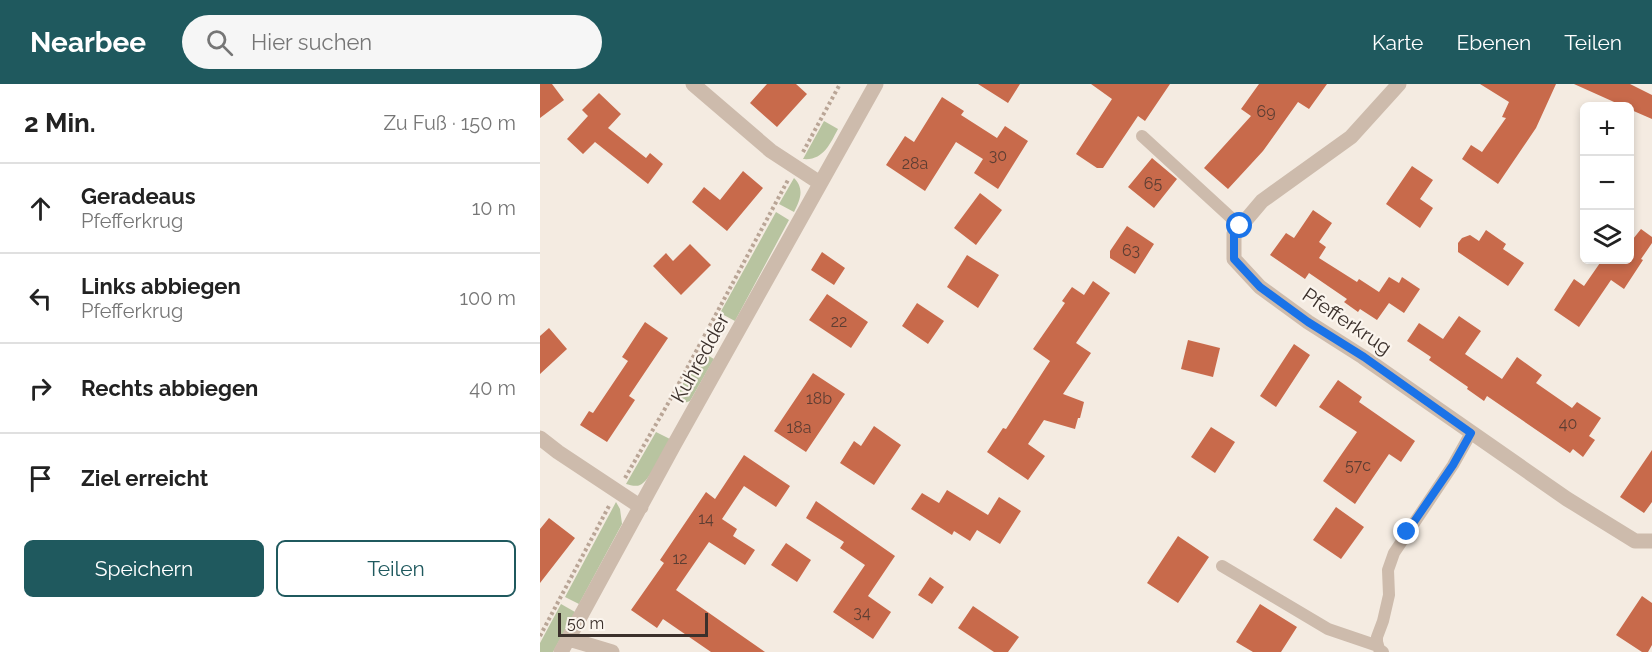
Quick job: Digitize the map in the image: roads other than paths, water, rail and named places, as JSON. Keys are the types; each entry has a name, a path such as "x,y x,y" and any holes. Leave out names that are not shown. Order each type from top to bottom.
{"street":[{"path":"693,84 771,151 820,183"},
{"name":"Kuhredder","path":"565,645 876,84"},
{"name":"Pfefferkrug","path":"1399,84 1351,137 1262,201 1234,234 1234,259 1260,287 1308,322 1364,357 1567,499 1635,541 1652,541"},
{"path":"540,438 641,507"},
{"path":"565,645 612,652"}],"lane":[{"path":"1142,136 1240,226"},
{"path":"1380,649 1377,636 1389,595 1388,570 1394,553 1471,433"},
{"path":"1222,566 1328,629 1380,649"}]}
